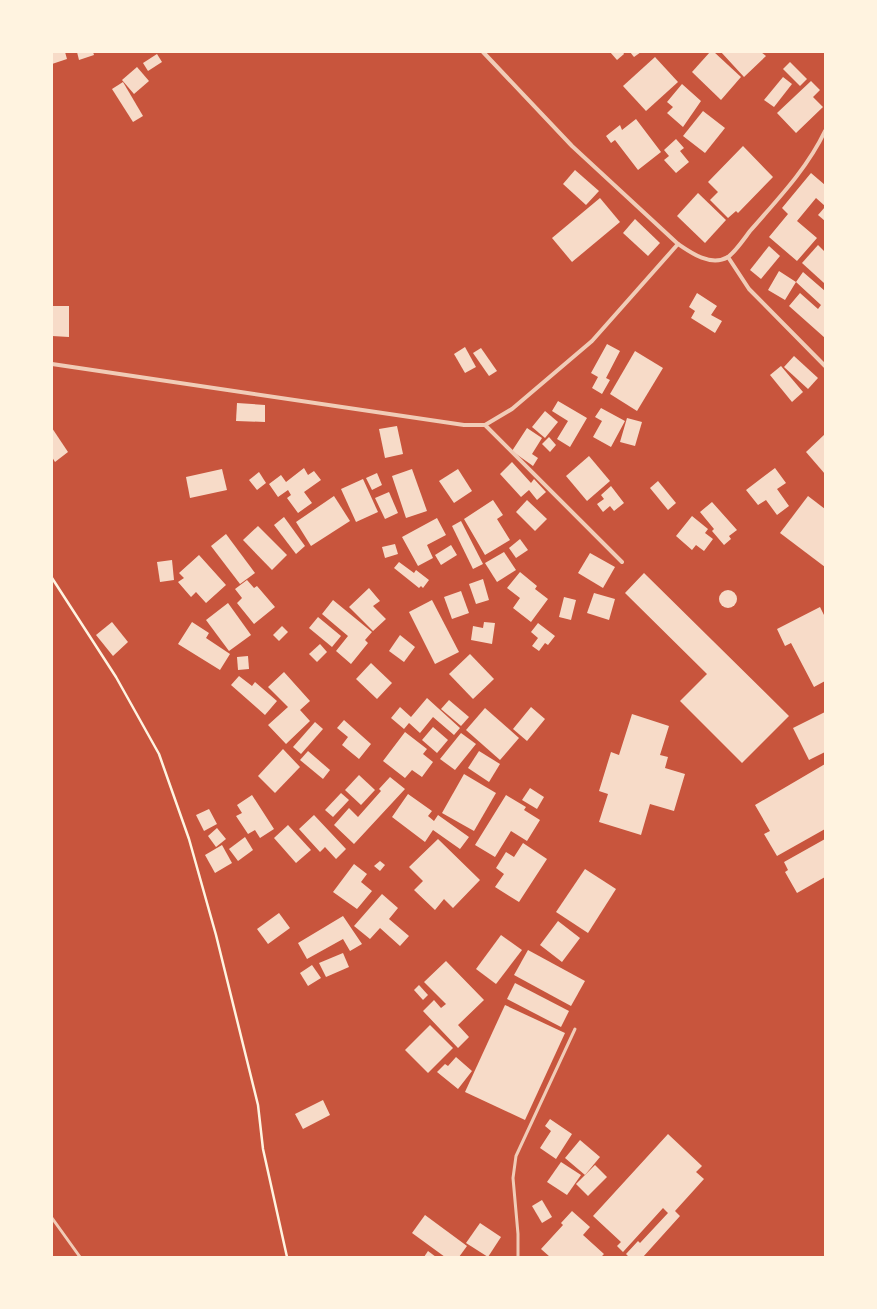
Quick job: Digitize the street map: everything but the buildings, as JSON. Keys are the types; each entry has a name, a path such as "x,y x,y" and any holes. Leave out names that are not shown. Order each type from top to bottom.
{"street":[{"path":"483,52 572,146 678,244 694,255 712,260 728,257 792,183 817,148 825,131"},
{"path":"52,364 464,425 485,425 512,409 592,341 678,244"},
{"path":"728,257 749,289 825,366"},
{"path":"485,425 622,562"}],"lane":[{"path":"518,1257 518,1234 513,1178 516,1156 575,1029"},
{"path":"52,1218 80,1257"}],"path":[{"path":"52,578 116,677 159,754 189,839 216,935 258,1105 263,1149 287,1257"}]}
